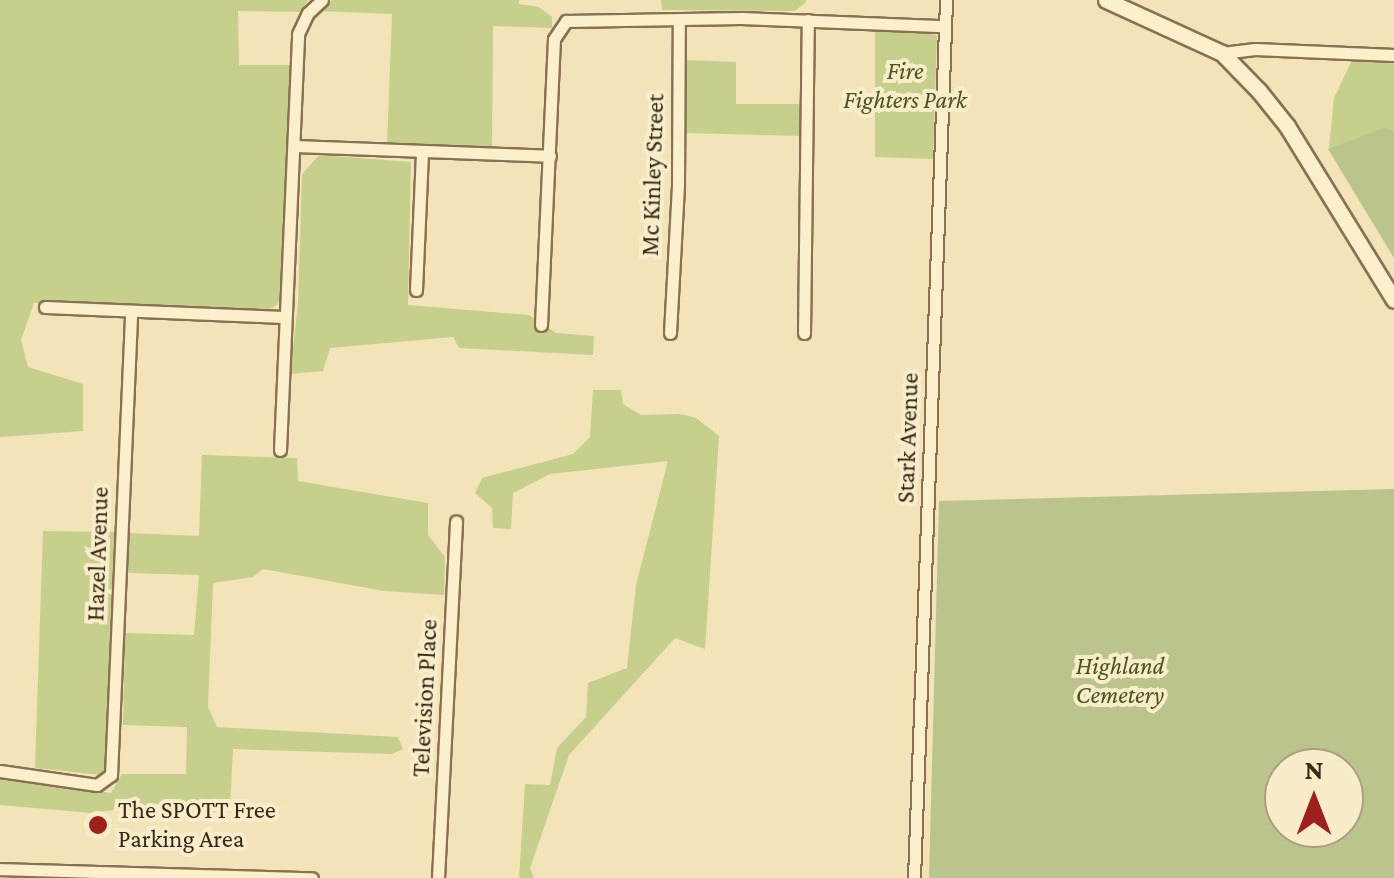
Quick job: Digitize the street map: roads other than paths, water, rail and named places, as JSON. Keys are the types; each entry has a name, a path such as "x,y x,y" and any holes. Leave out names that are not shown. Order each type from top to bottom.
{"main road":[{"path":"1106,0 1222,53 1287,126 1394,300"}],"street":[{"path":"280,450 298,34 308,12 322,0"},
{"name":"Stark Avenue","path":"914,878 946,0"},
{"path":"541,325 558,30 575,19 808,20 944,26"},
{"name":"Mc Kinley Street","path":"670,333 678,183 679,19"},
{"path":"804,333 808,20"},
{"path":"1222,53 1255,49 1394,55"},
{"path":"294,146 550,156"},
{"path":"416,290 422,154"},
{"path":"45,307 284,316"},
{"name":"Hazel Avenue","path":"0,772 93,784 105,783 111,774 131,313"},
{"name":"Television Place","path":"438,878 456,521"},
{"path":"0,869 312,878"}],"place":[{"name":"The SPOTT Free Parking Area","path":"98,825"}],"park label":[{"name":"Fire Fighters Park","path":"905,86"},
{"name":"Highland Cemetery","path":"1120,682"}]}
